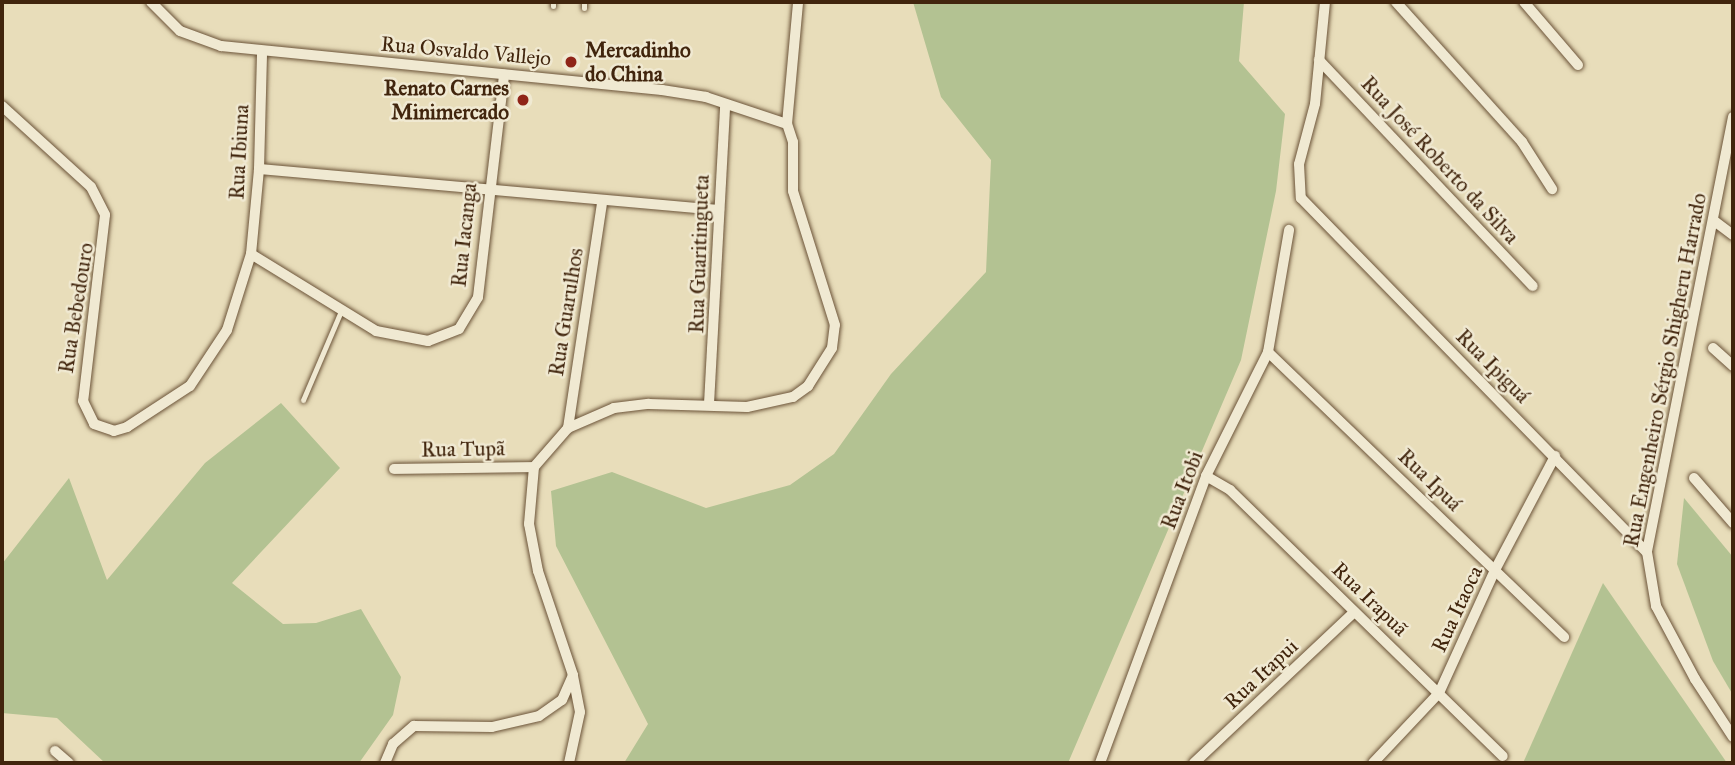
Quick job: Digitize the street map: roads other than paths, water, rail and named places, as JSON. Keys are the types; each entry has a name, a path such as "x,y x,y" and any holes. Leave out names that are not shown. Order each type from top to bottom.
{"street":[{"name":"Rua Osvaldo Vallejo","path":"151,2 170,23 192,37 262,51 638,87 706,97 787,124"},
{"path":"569,763 580,712 573,675 538,571 529,524 534,467 568,428 614,408 709,404 747,407 793,397 808,386 832,348 835,326 793,191 793,142 787,124 798,2"},
{"path":"1320,60 1325,2"},
{"path":"1396,2 1522,142 1552,190"},
{"path":"1524,2 1578,65"},
{"name":"Rua Ibiuna","path":"251,254 259,169 262,51"},
{"name":"Rua Ipiguá","path":"1320,60 1297,189 1309,211 1555,456 1647,552"},
{"name":"Rua José Roberto da Silva","path":"1320,60 1533,286"},
{"name":"Rua Iacanga","path":"251,254 376,331 406,339 428,341 459,328 478,297 488,191 504,75"},
{"name":"Rua Guaritingueta","path":"709,404 725,105"},
{"name":"Rua Bebedouro","path":"2,106 91,187 105,215 107,230 83,374 83,401 94,424 104,430 127,427 190,386 227,330 251,254"},
{"name":"Rua Engenheiro Sérgio Shigheru Harrado","path":"1733,117 1647,552 1656,606 1695,678 1733,737"},
{"path":"259,169 602,202 719,210"},
{"name":"Rua Guarulhos","path":"568,428 602,202"},
{"path":"1713,220 1733,235"},
{"name":"Rua Itobi","path":"1100,763 1206,476 1268,352 1289,230"},
{"path":"1713,348 1733,366"},
{"name":"Rua Ipuá","path":"1268,352 1564,637"},
{"name":"Rua Itaoca","path":"1373,763 1439,693 1495,570 1555,456"},
{"name":"Rua Tupã","path":"394,468 534,467"},
{"name":"Rua Irapuã","path":"1206,476 1230,490 1503,756"},
{"path":"1694,478 1733,523"},
{"name":"Rua Itapui","path":"1194,763 1354,612"},
{"path":"385,763 393,744 414,726 492,727 539,716 562,700 573,675"},
{"path":"55,751 69,763"}],"lane":[{"path":"303,400 341,311"}],"place":[{"name":"Mercadinho do China","path":"571,62"},
{"name":"Renato Carnes Minimercado","path":"523,100"}]}
